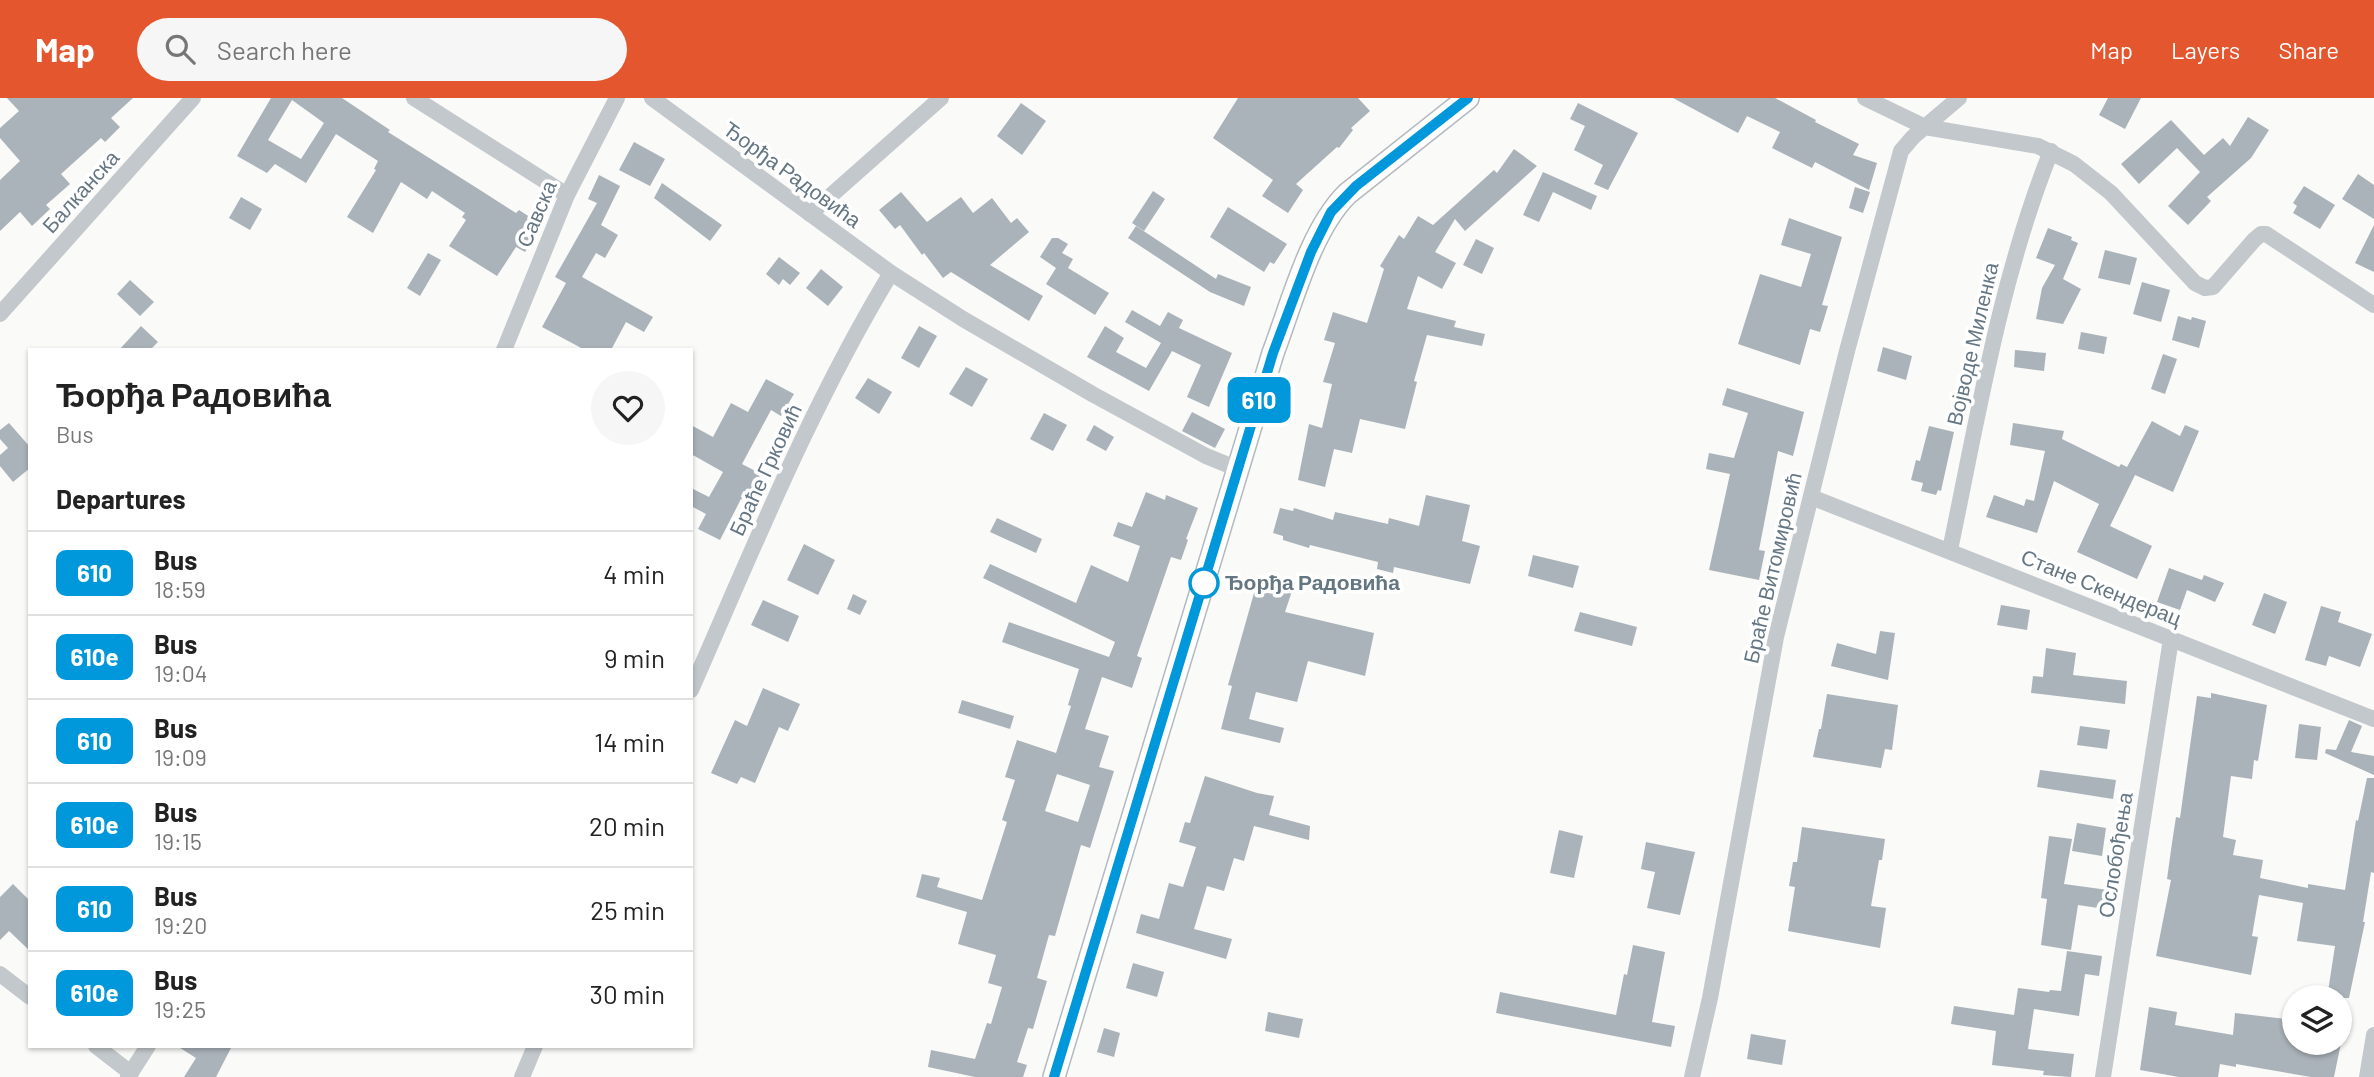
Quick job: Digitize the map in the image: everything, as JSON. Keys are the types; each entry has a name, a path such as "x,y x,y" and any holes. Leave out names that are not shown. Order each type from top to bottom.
{"street":[{"name":"Балканска","path":"0,314 193,98"},
{"path":"414,98 567,195"},
{"name":"Савска","path":"505,348 567,195 617,98"},
{"name":"Ђорђа Радовића","path":"652,98 891,273 963,319 1094,396 1206,456 1238,469"},
{"path":"810,214 941,98"},
{"path":"1054,1077 1273,353 1311,252 1331,212 1356,186 1468,98"},
{"path":"1866,98 1925,127 2038,146 2051,151 2074,164 2111,193 2194,283 2205,288 2213,287 2253,240 2266,234 2374,305"},
{"name":"Браће Витомировић","path":"1692,1077 1715,973 1776,637 1847,351 1901,151 1959,98"},
{"name":"Војводе Миленка","path":"1950,550 1989,358 2020,237 2051,151"},
{"name":"Браће Грковић","path":"693,685 765,520 845,350 891,273"},
{"name":"Стане Скендерац","path":"1811,497 2374,719"},
{"name":"Ослобођења","path":"2103,1077 2171,639"},
{"path":"0,974 28,995"},
{"path":"2367,1077 2374,1035"},
{"path":"98,1048 129,1075 147,1048"},
{"path":"522,1077 534,1048"}],"building":[{"path":"7,98 133,98 111,118 120,127 105,142 101,138 61,174 70,184 46,205 50,209 32,226 20,212 0,231 0,180 20,161 0,138 0,128 19,111"},
{"path":"271,98 342,98 390,130 388,132 516,213 519,210 542,225 525,252 516,247 497,276 449,246 466,220 462,217 465,213 432,191 427,199 401,182 373,233 347,217 376,170 374,169 378,161 336,134 306,183 275,164 267,173 237,156","holes":["292,100 324,123 301,159 268,140"]},
{"path":"1238,98 1358,98 1370,111 1351,128 1353,130 1339,148 1296,184 1303,190 1288,213 1262,196 1273,180 1213,138"},
{"path":"1673,98 1775,98 1859,144 1853,155 1877,163 1869,190 1815,162 1812,168 1772,148 1780,132 1747,116 1738,133"},
{"path":"2108,98 2141,98 2125,129 2099,115"},
{"path":"1021,103 1046,121 1022,155 997,136"},
{"path":"1578,103 1638,133 1608,190 1594,184 1603,165 1574,150 1585,126 1570,119"},
{"path":"2248,117 2269,130 2251,158 2207,197 2211,201 2188,225 2168,206 2200,172 2177,148 2139,184 2121,164 2171,120 2204,155 2223,138 2230,146"},
{"path":"634,142 665,159 650,186 619,170"},
{"path":"1514,149 1537,166 1465,231 1455,219 1435,252 1456,263 1442,289 1418,276 1407,309 1456,321 1454,327 1485,334 1482,346 1427,335 1414,381 1417,382 1405,429 1360,419 1352,453 1334,449 1325,487 1298,480 1309,424 1322,428 1332,384 1323,382 1335,343 1324,340 1333,312 1367,323 1384,269 1380,266 1399,235 1404,239 1418,216 1433,225 1494,170 1497,173"},
{"path":"1543,172 1597,196 1591,210 1553,192 1539,222 1523,215"},
{"path":"2358,174 2374,185 2374,219 2342,199"},
{"path":"599,175 620,186 601,225 618,235 605,258 596,253 582,277 653,317 644,332 626,322 612,348 581,348 542,327 566,283 555,277 597,203 588,199"},
{"path":"662,183 722,225 710,241 654,198"},
{"path":"2304,186 2335,205 2320,229 2293,213 2297,206 2293,203"},
{"path":"1855,187 1870,192 1863,213 1849,208"},
{"path":"1153,191 1165,199 1144,231 1132,223"},
{"path":"901,192 927,222 961,197 973,213 992,198 1011,223 1017,218 1029,232 990,265 1043,296 1029,321 951,272 943,278 900,225 895,229 879,210"},
{"path":"241,197 262,209 250,230 229,218"},
{"path":"1228,207 1287,244 1274,264 1270,262 1264,272 1210,237"},
{"path":"1789,218 1842,237 1822,305 1828,306 1820,332 1810,329 1800,365 1738,344 1760,274 1801,287 1811,254 1781,245"},
{"path":"2374,225 2374,272 2355,263"},
{"path":"1136,226 1216,279 1218,274 1251,287 1244,306 1210,292 1128,238"},
{"path":"2048,228 2072,237 2071,240 2078,243 2063,279 2081,289 2063,324 2036,319 2042,288 2055,265 2036,258"},
{"path":"1052,238 1058,238 1068,244 1062,253 1073,259 1068,268 1109,293 1095,315 1046,284 1056,268 1040,257"},
{"path":"1476,239 1494,248 1482,274 1463,265"},
{"path":"2105,250 2137,258 2130,285 2098,278"},
{"path":"428,253 441,260 420,296 407,288"},
{"path":"779,257 800,273 790,285 783,279 779,285 766,274"},
{"path":"821,269 843,287 828,306 806,288"},
{"path":"130,280 154,302 140,316 117,294"},
{"path":"2142,282 2170,290 2161,322 2133,314"},
{"path":"1132,310 1160,326 1168,312 1183,320 1179,328 1232,353 1209,407 1187,397 1201,365 1172,351 1149,391 1087,357 1105,326 1124,338 1116,352 1146,368 1161,343 1125,322"},
{"path":"2178,316 2206,321 2199,348 2172,340"},
{"path":"141,326 158,342 152,348 121,348"},
{"path":"919,326 937,336 919,368 901,358"},
{"path":"2081,332 2107,337 2104,354 2078,349"},
{"path":"1883,347 1912,356 1906,380 1877,371"},
{"path":"2015,350 2046,353 2044,371 2014,367"},
{"path":"2163,354 2177,359 2165,394 2151,389"},
{"path":"966,367 988,379 972,407 949,394"},
{"path":"868,378 892,392 879,414 855,398"},
{"path":"766,379 794,394 781,416 771,410 742,464 761,474 746,501 741,499 720,540 698,529 706,514 693,507 693,489 709,497 723,472 693,455 693,426 713,437 731,403 748,412"},
{"path":"1727,388 1804,412 1793,456 1778,451 1759,550 1765,551 1759,580 1709,570 1730,474 1706,469 1709,453 1734,458 1748,413 1722,405"},
{"path":"1192,412 1225,429 1215,448 1182,431"},
{"path":"1044,413 1067,425 1053,451 1030,439"},
{"path":"2152,421 2180,436 2185,425 2199,431 2173,492 2135,475 2110,526 2152,546 2137,579 2077,552 2099,504 2054,481 2037,533 1986,517 1994,495 2024,506 2026,499 2034,501 2045,451 2010,445 2013,423 2064,431 2062,439 2119,467 2121,464 2127,467"},
{"path":"9,423 28,445 28,470 13,482 0,466 0,455 8,448 0,439 0,430"},
{"path":"1094,425 1114,437 1106,451 1086,440"},
{"path":"1929,426 1954,432 1941,491 1938,490 1936,495 1921,491 1923,483 1911,480 1916,460 1920,461"},
{"path":"1146,492 1165,500 1166,495 1198,508 1181,560 1171,557 1137,656 1142,658 1132,688 1102,677 1085,729 1109,736 1099,767 1114,771 1090,848 1081,845 1055,936 1049,935 1037,978 1047,981 1033,1029 1028,1028 1017,1062 1027,1065 1023,1077 975,1077 928,1067 931,1050 975,1059 987,1023 991,1024 1002,987 988,983 996,955 958,944 967,912 916,897 922,874 940,878 937,887 982,900 1007,822 1002,820 1015,780 1005,777 1017,740 1056,753 1079,669 1002,642 1009,622 1109,657 1115,642 983,578 990,564 1076,603 1091,565 1128,582 1140,546 1113,536 1118,522 1132,527","holes":["1057,774 1090,785 1078,822 1045,811"]},
{"path":"1426,495 1470,505 1462,541 1480,546 1470,584 1394,567 1393,573 1377,569 1378,562 1310,545 1309,548 1283,540 1283,536 1273,533 1280,508 1293,511 1294,508 1333,520 1335,512 1388,524 1389,518 1419,526"},
{"path":"997,518 1042,539 1036,553 990,532"},
{"path":"804,544 835,560 818,595 787,580"},
{"path":"1533,555 1579,566 1573,588 1528,576"},
{"path":"2169,568 2202,580 2204,575 2224,583 2215,602 2187,590 2180,610 2157,602"},
{"path":"1258,579 1292,591 1285,612 1374,633 1365,676 1308,661 1297,702 1256,692 1249,719 1284,728 1280,743 1221,729 1232,686 1228,685"},
{"path":"2264,593 2287,602 2275,634 2252,625"},
{"path":"853,594 867,601 860,615 847,609"},
{"path":"763,600 799,616 788,642 751,625"},
{"path":"2001,605 2030,610 2027,630 1997,625"},
{"path":"2321,606 2341,612 2338,622 2372,634 2360,667 2329,656 2326,666 2305,660"},
{"path":"1580,612 1637,627 1632,646 1574,631"},
{"path":"1880,631 1895,633 1888,680 1831,666 1837,643 1876,654"},
{"path":"2046,648 2076,653 2073,675 2127,681 2125,704 2031,693 2033,676 2043,677"},
{"path":"763,688 800,704 788,731 779,727 755,783 741,777 737,784 711,773 735,720 747,726"},
{"path":"2211,693 2267,705 2258,761 2254,760 2252,779 2231,776 2223,837 2236,840 2233,855 2263,860 2260,878 2308,888 2308,884 2345,890 2356,820 2358,821 2367,778 2374,778 2374,873 2371,872 2365,922 2352,985 2329,985 2335,946 2297,941 2303,903 2259,895 2252,936 2258,937 2251,975 2156,956 2171,880 2167,879 2172,843 2176,817 2180,818 2197,696 2211,698"},
{"path":"1827,694 1898,705 1892,750 1885,749 1881,768 1813,757"},
{"path":"962,700 1014,716 1010,729 958,713"},
{"path":"2349,720 2362,726 2351,752 2374,756 2374,775 2325,753 2326,749 2336,750"},
{"path":"2299,724 2321,727 2317,760 2295,758"},
{"path":"2080,726 2110,730 2107,749 2077,745"},
{"path":"2040,770 2116,780 2113,799 2037,787"},
{"path":"1205,776 1274,796 1269,815 1310,826 1309,840 1254,826 1244,861 1234,858 1224,891 1207,886 1194,929 1232,939 1226,959 1136,933 1141,914 1159,919 1169,883 1183,887 1196,847 1179,842 1185,822 1190,823"},
{"path":"2077,823 2106,828 2102,856 2072,851"},
{"path":"1802,827 1885,839 1871,906 1886,908 1880,948 1788,931 1795,887 1789,886 1793,862 1797,862"},
{"path":"1559,830 1583,836 1574,878 1550,873"},
{"path":"2049,836 2072,839 2064,884 2108,890 2105,909 2078,905 2071,950 2041,945 2047,899 2041,898"},
{"path":"1646,842 1695,852 1680,915 1647,908 1655,872 1641,869"},
{"path":"13,884 28,899 28,949 9,931 0,940 0,897"},
{"path":"1633,945 1665,952 1652,1022 1675,1026 1671,1047 1496,1013 1500,992 1616,1015"},
{"path":"2067,951 2102,956 2099,976 2085,974 2079,1016 2034,1009 2028,1049 2074,1054 2071,1077 2043,1075 2044,1071 1992,1065 1996,1031 1951,1024 1954,1006 2014,1015 2018,988 2061,991"},
{"path":"1133,963 1164,972 1157,997 1126,988"},
{"path":"2149,1007 2177,1012 2175,1025 2233,1035 2235,1013 2282,1019 2282,1055 2339,1055 2334,1077 2311,1077 2236,1064 2236,1067 2220,1064 2218,1077 2179,1077 2140,1070"},
{"path":"1268,1012 1303,1019 1299,1038 1265,1031"},
{"path":"1104,1028 1120,1033 1114,1057 1097,1052"},
{"path":"1751,1034 1786,1040 1782,1065 1747,1059"},
{"path":"180,1048 231,1048 216,1077 184,1077 196,1058"}],"bus line":[{"name":"610","path":"1054,1077 1273,353 1317,238 1335,206 1356,186 1468,98"}],"place":[{"name":"Ђорђа Радовића","path":"1204,583"}]}
